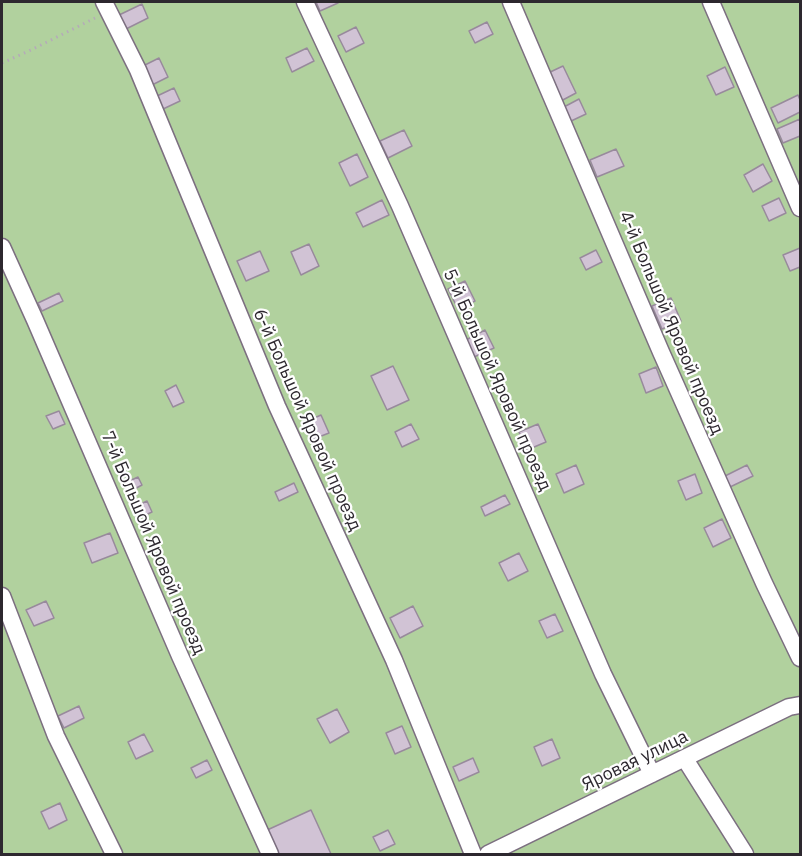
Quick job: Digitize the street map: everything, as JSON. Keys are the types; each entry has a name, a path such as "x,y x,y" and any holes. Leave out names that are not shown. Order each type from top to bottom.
{"street":[{"name":"5-й Большой Яровой проезд","path":"305,2 414,239 603,674 652,774"},
{"name":"4-й Большой Яровой проезд","path":"511,2 764,584 801,658"},
{"path":"711,2 801,208"},
{"name":"6-й Большой Яровой проезд","path":"106,7 138,70 277,406 394,660 473,855"},
{"name":"7-й Большой Яровой проезд","path":"2,247 180,656 270,855"},
{"path":"2,596 56,736 114,855"},
{"name":"Яровая улица","path":"488,855 789,707 801,705"},
{"path":"685,759 745,855"}],"path":[{"path":"2,63 31,50 106,7"}],"green space":[{"path":"2,2 800,2 800,854 2,854"}],"building":[{"path":"316,2 337,2 338,3 320,11"},
{"path":"142,4 148,18 124,30 117,16"},
{"path":"487,22 493,34 475,43 469,31"},
{"path":"356,27 364,43 346,52 338,36"},
{"path":"307,48 314,61 292,72 286,58"},
{"path":"159,58 168,77 148,87 139,68"},
{"path":"563,66 576,93 559,102 546,74"},
{"path":"725,67 734,87 716,95 707,76"},
{"path":"174,88 180,101 161,110 155,97"},
{"path":"798,95 800,112 778,123 771,108"},
{"path":"579,99 586,114 569,122 562,108"},
{"path":"800,119 800,136 783,143 777,129"},
{"path":"404,130 412,146 388,158 380,141"},
{"path":"616,149 624,166 597,177 590,160"},
{"path":"357,154 368,177 350,186 339,163"},
{"path":"763,164 772,181 753,192 744,175"},
{"path":"779,198 786,213 769,221 762,206"},
{"path":"382,200 389,215 363,227 356,213"},
{"path":"309,244 319,266 301,275 291,252"},
{"path":"800,248 800,267 790,271 783,255"},
{"path":"596,250 602,262 586,270 580,258"},
{"path":"260,251 269,271 246,281 237,261"},
{"path":"465,281 475,301 458,309 448,289"},
{"path":"59,293 63,301 42,311 38,303"},
{"path":"671,298 681,321 662,329 652,306"},
{"path":"485,330 494,348 474,357 466,340"},
{"path":"393,366 409,400 387,410 371,376"},
{"path":"656,367 663,386 646,393 639,374"},
{"path":"176,385 184,402 173,407 165,391"},
{"path":"59,411 65,424 53,429 46,416"},
{"path":"321,415 329,433 311,440 303,423"},
{"path":"411,424 419,439 402,447 395,432"},
{"path":"538,424 546,442 527,450 519,432"},
{"path":"576,465 584,484 564,493 556,474"},
{"path":"747,465 753,476 730,487 725,476"},
{"path":"695,474 702,493 686,500 678,481"},
{"path":"138,477 142,485 129,492 125,483"},
{"path":"294,483 298,492 279,501 275,492"},
{"path":"505,495 510,504 485,516 481,507"},
{"path":"147,501 152,512 137,519 132,508"},
{"path":"722,519 731,538 713,547 704,528"},
{"path":"110,533 118,553 92,563 84,543"},
{"path":"519,553 528,571 508,581 499,563"},
{"path":"46,601 54,618 34,626 26,610"},
{"path":"413,606 423,626 400,638 390,618"},
{"path":"555,614 563,631 547,638 539,621"},
{"path":"79,706 84,718 64,728 58,716"},
{"path":"337,709 349,732 330,743 317,719"},
{"path":"402,726 411,747 395,754 386,733"},
{"path":"144,734 153,751 136,759 128,742"},
{"path":"552,739 560,758 542,766 534,747"},
{"path":"473,758 479,772 459,781 453,767"},
{"path":"207,760 212,770 196,778 191,768"},
{"path":"60,803 67,820 49,829 41,812"},
{"path":"311,810 331,854 275,854 265,831"},
{"path":"388,830 395,844 380,851 373,837"}]}
